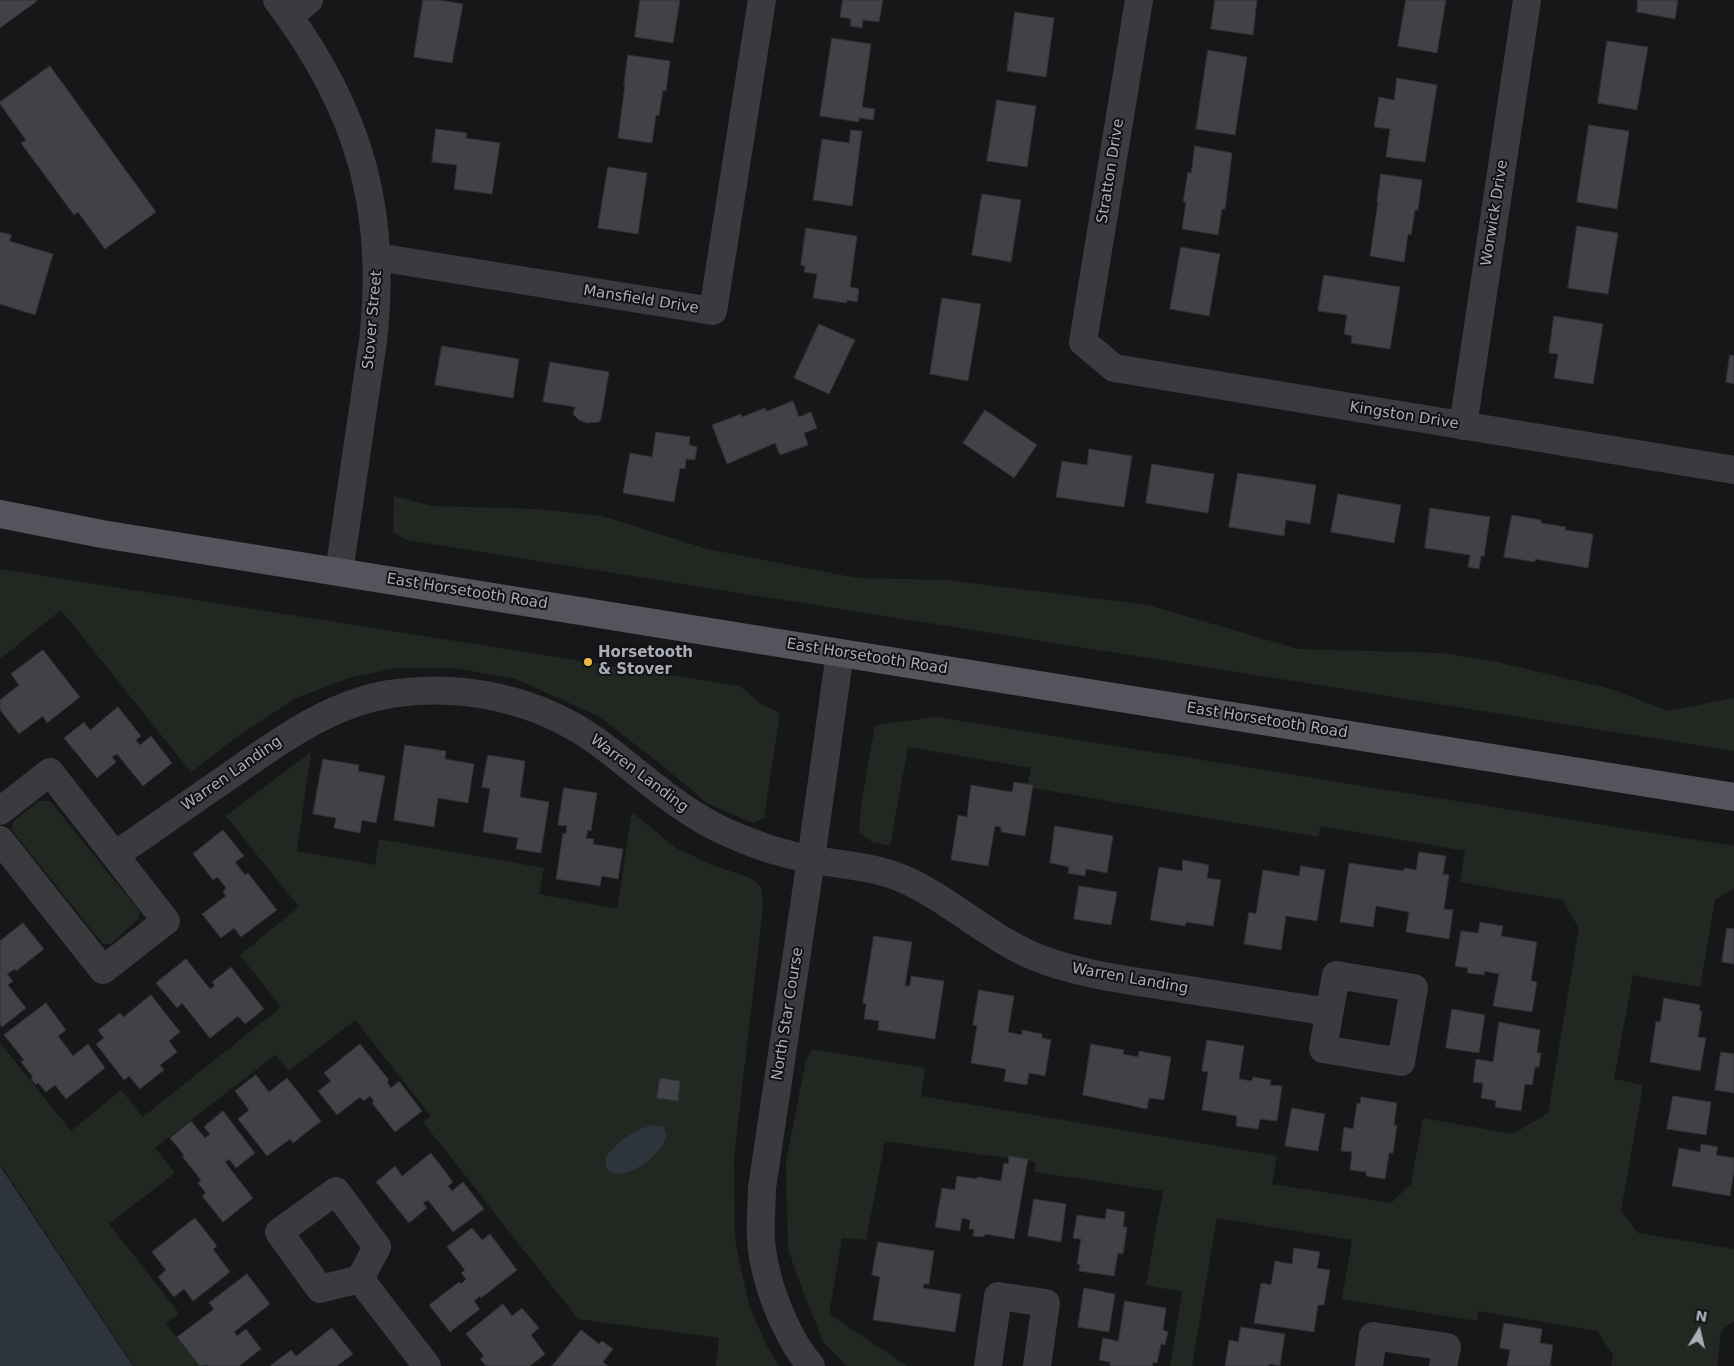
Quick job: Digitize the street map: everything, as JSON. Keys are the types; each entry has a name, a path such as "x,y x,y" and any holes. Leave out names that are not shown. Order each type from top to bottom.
{"main road":[{"name":"East Horsetooth Road","path":"0,514 102,534 1734,797"}],"street":[{"name":"Mansfield Drive","path":"377,257 713,311 762,0"},
{"name":"Stratton Drive","path":"1083,342 1139,0"},
{"name":"Worwick Drive","path":"1463,426 1527,0"},
{"name":"Stover Street","path":"292,5 339,99 356,141 366,177 375,229 377,304 339,572"},
{"name":"Kingston Drive","path":"1083,342 1114,368 1734,470"},
{"name":"North Star Course","path":"811,1366 784,1323 769,1282 761,1240 762,1188 840,652"},
{"name":"Warren Landing","path":"115,855 292,733 333,711 369,699 396,693 443,690 481,693 526,705 569,724 593,739 682,809 726,832 778,852 874,869 901,878 926,891 1004,942 1043,960 1083,972 1329,1012"},
{"path":"0,811 50,772 166,921 103,970 0,840"},
{"path":"360,1279 427,1366"},
{"path":"988,1366 998,1296 1046,1303 1037,1366"},
{"path":"1369,1366 1374,1336 1447,1347 1443,1366"}],"shaded area":[{"path":"394,496 432,506 538,509 602,516 707,549 857,578 946,580 1148,605 1298,649 1442,653 1497,662 1611,689 1668,711 1734,698 1734,751 406,540 393,532"},
{"path":"0,569 740,686 761,704 780,713 764,818 753,823 707,803 657,761 598,716 516,679 454,668 397,668 349,678 296,698 238,736 191,772 61,610 0,659"},
{"path":"936,717 1734,846 1734,888 1715,900 1700,987 1633,975 1614,1079 1643,1085 1621,1211 1638,1233 1734,1249 1734,1321 1721,1331 1717,1366 1611,1366 1613,1355 1597,1331 1479,1311 1477,1321 1342,1299 1352,1240 1217,1218 1192,1366 1170,1366 1182,1292 1146,1285 1163,1191 1035,1172 1035,1162 885,1141 866,1240 842,1238 829,1314 907,1366 847,1366 824,1343 788,1249 786,1161 806,1060 812,1049 925,1068 921,1096 1277,1156 1272,1184 1391,1203 1411,1184 1423,1118 1513,1134 1548,1113 1579,928 1562,900 1460,882 1465,851 1321,826 1318,837 1027,787 1031,768 908,747 890,846 872,842 859,832 861,806 875,725"},
{"path":"311,752 297,851 375,865 379,839 544,868 539,894 617,909 632,812 676,848 712,865 748,877 761,886 763,908 734,1157 735,1239 749,1306 767,1346 779,1366 716,1366 719,1338 578,1319 423,1122 431,1116 355,1020 289,1071 275,1055 155,1148 175,1173 109,1224 179,1313 166,1324 200,1366 134,1366 0,1164 0,1043 71,1131 121,1090 143,1117 281,1007 240,955 299,907 226,816"},
{"path":"39,801 50,801 140,912 138,919 111,944 103,944 11,829 14,821"},
{"path":"654,1125 664,1127 666,1137 652,1158 636,1169 620,1174 610,1172 606,1168 606,1156 627,1136"},
{"path":"0,1166 4,1172 133,1366 0,1366"}],"building":[{"path":"0,0 36,0 37,1 0,28"},
{"path":"423,0 439,0 463,4 452,63 414,57"},
{"path":"640,0 680,0 673,43 635,37"},
{"path":"843,0 883,0 879,22 863,20 862,28 850,26 851,19 840,17"},
{"path":"1215,0 1257,0 1253,35 1211,29"},
{"path":"1406,0 1446,0 1437,53 1398,46"},
{"path":"1638,0 1678,0 1675,19 1637,12"},
{"path":"1015,12 1054,18 1046,77 1007,71"},
{"path":"832,38 871,44 862,107 875,109 873,120 859,118 859,122 820,116"},
{"path":"1607,41 1648,47 1637,110 1598,103"},
{"path":"1208,50 1247,57 1235,135 1196,129"},
{"path":"628,55 670,61 666,91 663,90 659,116 656,115 652,143 618,138"},
{"path":"50,66 156,212 105,249 78,212 74,215 21,143 26,140 0,104 0,102"},
{"path":"1397,78 1437,85 1425,162 1386,157 1390,129 1374,127 1379,97 1394,100"},
{"path":"997,100 1036,106 1027,167 987,161"},
{"path":"1589,125 1629,131 1617,209 1577,202"},
{"path":"436,129 467,133 466,138 500,143 492,194 454,189 457,165 432,162"},
{"path":"851,130 862,131 852,206 813,200 822,139 849,143"},
{"path":"1195,146 1232,153 1225,209 1222,209 1218,235 1182,229 1186,202 1183,202 1188,172 1191,173"},
{"path":"608,167 647,173 638,234 598,228"},
{"path":"1381,174 1422,180 1418,210 1415,210 1411,235 1408,234 1404,262 1370,256"},
{"path":"982,194 1021,200 1011,262 972,255"},
{"path":"1577,226 1618,233 1608,294 1568,288"},
{"path":"806,228 857,236 850,287 859,289 857,302 847,300 847,303 813,298 817,274 804,272 805,266 801,265"},
{"path":"0,232 12,235 9,241 53,254 35,315 0,304"},
{"path":"1181,247 1220,254 1209,316 1170,309"},
{"path":"1324,275 1400,287 1390,349 1351,343 1352,336 1344,334 1347,315 1318,311"},
{"path":"942,298 981,304 968,381 930,374"},
{"path":"1554,316 1603,324 1593,384 1554,378 1558,354 1549,353"},
{"path":"819,324 855,340 829,394 794,378"},
{"path":"442,346 519,359 513,398 435,385"},
{"path":"1730,355 1734,356 1734,384 1726,382"},
{"path":"550,362 609,372 599,422 587,423 579,420 573,414 575,407 543,402"},
{"path":"793,401 799,417 811,412 817,428 804,433 808,445 780,455 775,443 727,464 712,425 741,414 742,417 765,408 767,411"},
{"path":"985,410 1037,445 1014,478 963,443"},
{"path":"656,432 690,437 689,445 697,447 695,460 686,459 685,469 680,468 674,502 623,493 630,453 652,457"},
{"path":"1089,449 1132,456 1124,507 1056,497 1062,461 1087,465"},
{"path":"1152,464 1214,474 1208,513 1146,503"},
{"path":"1238,473 1316,485 1310,524 1286,520 1284,536 1229,527"},
{"path":"1338,494 1401,505 1394,543 1331,532"},
{"path":"1430,508 1490,517 1484,556 1481,556 1479,569 1468,567 1470,555 1425,548"},
{"path":"1512,515 1541,520 1541,523 1566,527 1565,530 1593,534 1588,568 1535,559 1535,562 1504,557"},
{"path":"43,650 80,697 47,723 43,716 19,734 0,710 0,700 19,685 11,674"},
{"path":"118,707 141,736 136,740 140,745 151,736 172,763 143,786 117,754 112,757 116,762 97,778 64,738 84,722 90,730"},
{"path":"405,745 446,751 445,759 474,764 468,803 438,798 434,827 394,820"},
{"path":"488,755 525,761 520,797 549,802 541,853 516,849 518,838 483,832 490,789 482,787"},
{"path":"323,759 359,765 358,771 385,776 376,823 362,820 360,833 334,828 336,818 313,814"},
{"path":"1014,782 1033,785 1025,836 1001,832 1001,827 995,826 988,866 951,860 958,815 967,817 971,785 1012,792"},
{"path":"564,788 597,793 591,831 588,830 586,838 594,839 593,844 623,849 618,879 602,876 600,886 556,879 563,833 566,834 567,826 558,825"},
{"path":"1055,826 1113,836 1107,873 1086,869 1085,876 1068,873 1069,867 1050,863"},
{"path":"223,830 244,856 235,862 245,875 248,873 277,910 241,937 234,928 221,938 202,914 226,896 223,892 226,888 218,877 213,880 193,854"},
{"path":"1419,852 1446,856 1443,874 1449,875 1444,909 1453,910 1449,939 1406,932 1409,912 1376,906 1373,927 1340,922 1349,863 1404,871 1404,868 1416,870"},
{"path":"1183,860 1209,865 1207,878 1221,880 1213,926 1186,922 1185,926 1150,920 1159,867 1182,871"},
{"path":"1301,866 1325,870 1317,921 1286,916 1281,950 1244,944 1249,912 1256,914 1263,870 1299,876"},
{"path":"1079,886 1117,892 1111,925 1074,919"},
{"path":"1480,922 1503,926 1501,936 1537,942 1531,981 1537,982 1532,1012 1493,1006 1499,974 1485,971 1484,975 1467,973 1468,968 1455,966 1461,931 1478,933"},
{"path":"23,923 44,949 16,971 15,969 7,974 13,981 8,985 26,1008 2,1027 0,1024 0,941"},
{"path":"1727,928 1734,929 1734,964 1722,962"},
{"path":"874,936 912,942 905,986 910,986 911,976 944,981 935,1039 878,1030 879,1021 864,1019 866,1004 863,1003"},
{"path":"186,959 210,989 215,986 212,982 231,967 264,1009 245,1024 238,1016 210,1038 182,1003 177,1008 156,983"},
{"path":"979,990 1014,996 1008,1032 1022,1035 1022,1030 1042,1034 1042,1038 1051,1040 1045,1076 1029,1073 1027,1085 1004,1081 1006,1069 971,1063 977,1026 973,1025"},
{"path":"151,995 180,1032 169,1041 177,1052 160,1065 164,1070 140,1089 129,1076 124,1080 96,1044 104,1038 98,1030 120,1013 123,1017"},
{"path":"1664,998 1700,1005 1699,1011 1702,1011 1698,1037 1706,1038 1700,1071 1650,1062 1656,1021 1660,1022"},
{"path":"46,1003 66,1030 58,1036 73,1056 88,1044 105,1068 66,1099 55,1085 46,1092 38,1083 36,1085 31,1079 33,1077 21,1062 24,1060 4,1035"},
{"path":"1452,1009 1485,1015 1479,1053 1446,1048"},
{"path":"1499,1022 1540,1030 1537,1053 1541,1053 1539,1067 1535,1067 1532,1085 1525,1084 1521,1111 1495,1107 1496,1101 1481,1098 1483,1083 1473,1082 1476,1059 1493,1062"},
{"path":"1207,1040 1244,1046 1239,1079 1252,1081 1253,1077 1271,1080 1270,1085 1282,1086 1277,1121 1260,1119 1258,1129 1236,1126 1237,1116 1202,1110 1208,1072 1202,1071"},
{"path":"360,1044 389,1080 387,1082 391,1088 399,1081 422,1111 395,1132 372,1103 374,1101 370,1096 364,1101 360,1097 337,1115 318,1091 331,1081 324,1073"},
{"path":"1091,1044 1124,1050 1123,1054 1138,1057 1139,1051 1171,1057 1164,1100 1149,1098 1147,1109 1083,1095"},
{"path":"1721,1052 1734,1054 1734,1093 1715,1090"},
{"path":"256,1075 269,1092 287,1078 321,1121 293,1143 290,1139 267,1156 238,1119 249,1110 235,1091"},
{"path":"660,1078 680,1081 678,1101 657,1098"},
{"path":"1673,1096 1711,1102 1706,1135 1667,1129"},
{"path":"1361,1097 1397,1103 1394,1125 1397,1125 1393,1153 1389,1153 1385,1179 1366,1176 1366,1172 1350,1170 1352,1152 1341,1151 1344,1127 1353,1129 1357,1103 1360,1104"},
{"path":"1292,1108 1325,1114 1318,1151 1285,1146"},
{"path":"223,1111 255,1153 236,1168 229,1159 225,1162 253,1198 223,1222 202,1196 206,1193 198,1183 201,1180 170,1138 191,1121 205,1138 210,1134 204,1127"},
{"path":"1701,1144 1718,1147 1716,1155 1734,1158 1730,1196 1672,1186 1679,1148 1700,1152"},
{"path":"431,1153 453,1182 448,1186 452,1191 463,1182 484,1209 453,1232 428,1200 423,1203 427,1208 409,1223 376,1182 395,1166 402,1176"},
{"path":"1009,1156 1028,1159 1014,1239 985,1234 984,1237 973,1236 974,1229 969,1229 970,1220 962,1218 960,1231 935,1227 942,1188 955,1190 957,1176 1001,1181 1004,1163 1008,1164"},
{"path":"1034,1199 1066,1204 1061,1242 1028,1236"},
{"path":"1107,1209 1125,1212 1123,1227 1127,1227 1123,1254 1118,1253 1114,1276 1079,1271 1080,1265 1077,1264 1081,1239 1073,1238 1077,1215 1105,1219"},
{"path":"195,1218 217,1246 213,1249 230,1272 193,1301 184,1289 174,1297 158,1277 166,1270 152,1252"},
{"path":"472,1228 482,1240 490,1234 517,1270 481,1298 480,1296 474,1301 480,1309 450,1332 429,1305 459,1282 461,1284 466,1279 461,1273 465,1270 447,1247"},
{"path":"878,1242 934,1251 929,1284 924,1284 923,1288 961,1294 955,1332 873,1320 880,1277 872,1275"},
{"path":"1294,1248 1320,1252 1317,1268 1330,1270 1324,1305 1318,1305 1314,1332 1254,1323 1261,1283 1271,1285 1275,1261 1292,1264"},
{"path":"247,1274 270,1304 234,1332 237,1336 246,1329 261,1349 239,1366 200,1366 177,1337 214,1309 209,1303"},
{"path":"1084,1288 1115,1294 1109,1332 1078,1327"},
{"path":"1125,1301 1166,1308 1163,1330 1168,1332 1165,1345 1161,1344 1157,1363 1152,1362 1153,1366 1110,1366 1110,1362 1099,1360 1103,1338 1118,1341"},
{"path":"503,1304 512,1316 522,1308 539,1328 531,1335 545,1354 530,1366 486,1366 480,1359 484,1356 466,1334"},
{"path":"1504,1323 1542,1329 1540,1343 1553,1345 1550,1365 1552,1366 1507,1366 1510,1350 1500,1348"},
{"path":"1241,1327 1285,1334 1280,1366 1269,1364 1269,1366 1225,1366 1229,1340 1238,1342"},
{"path":"332,1328 353,1354 337,1366 270,1366 291,1350 296,1356"},
{"path":"581,1330 599,1344 602,1341 613,1349 603,1362 608,1366 552,1366"}],"place":[{"name":"Horsetooth & Stover","path":"588,662"}]}
